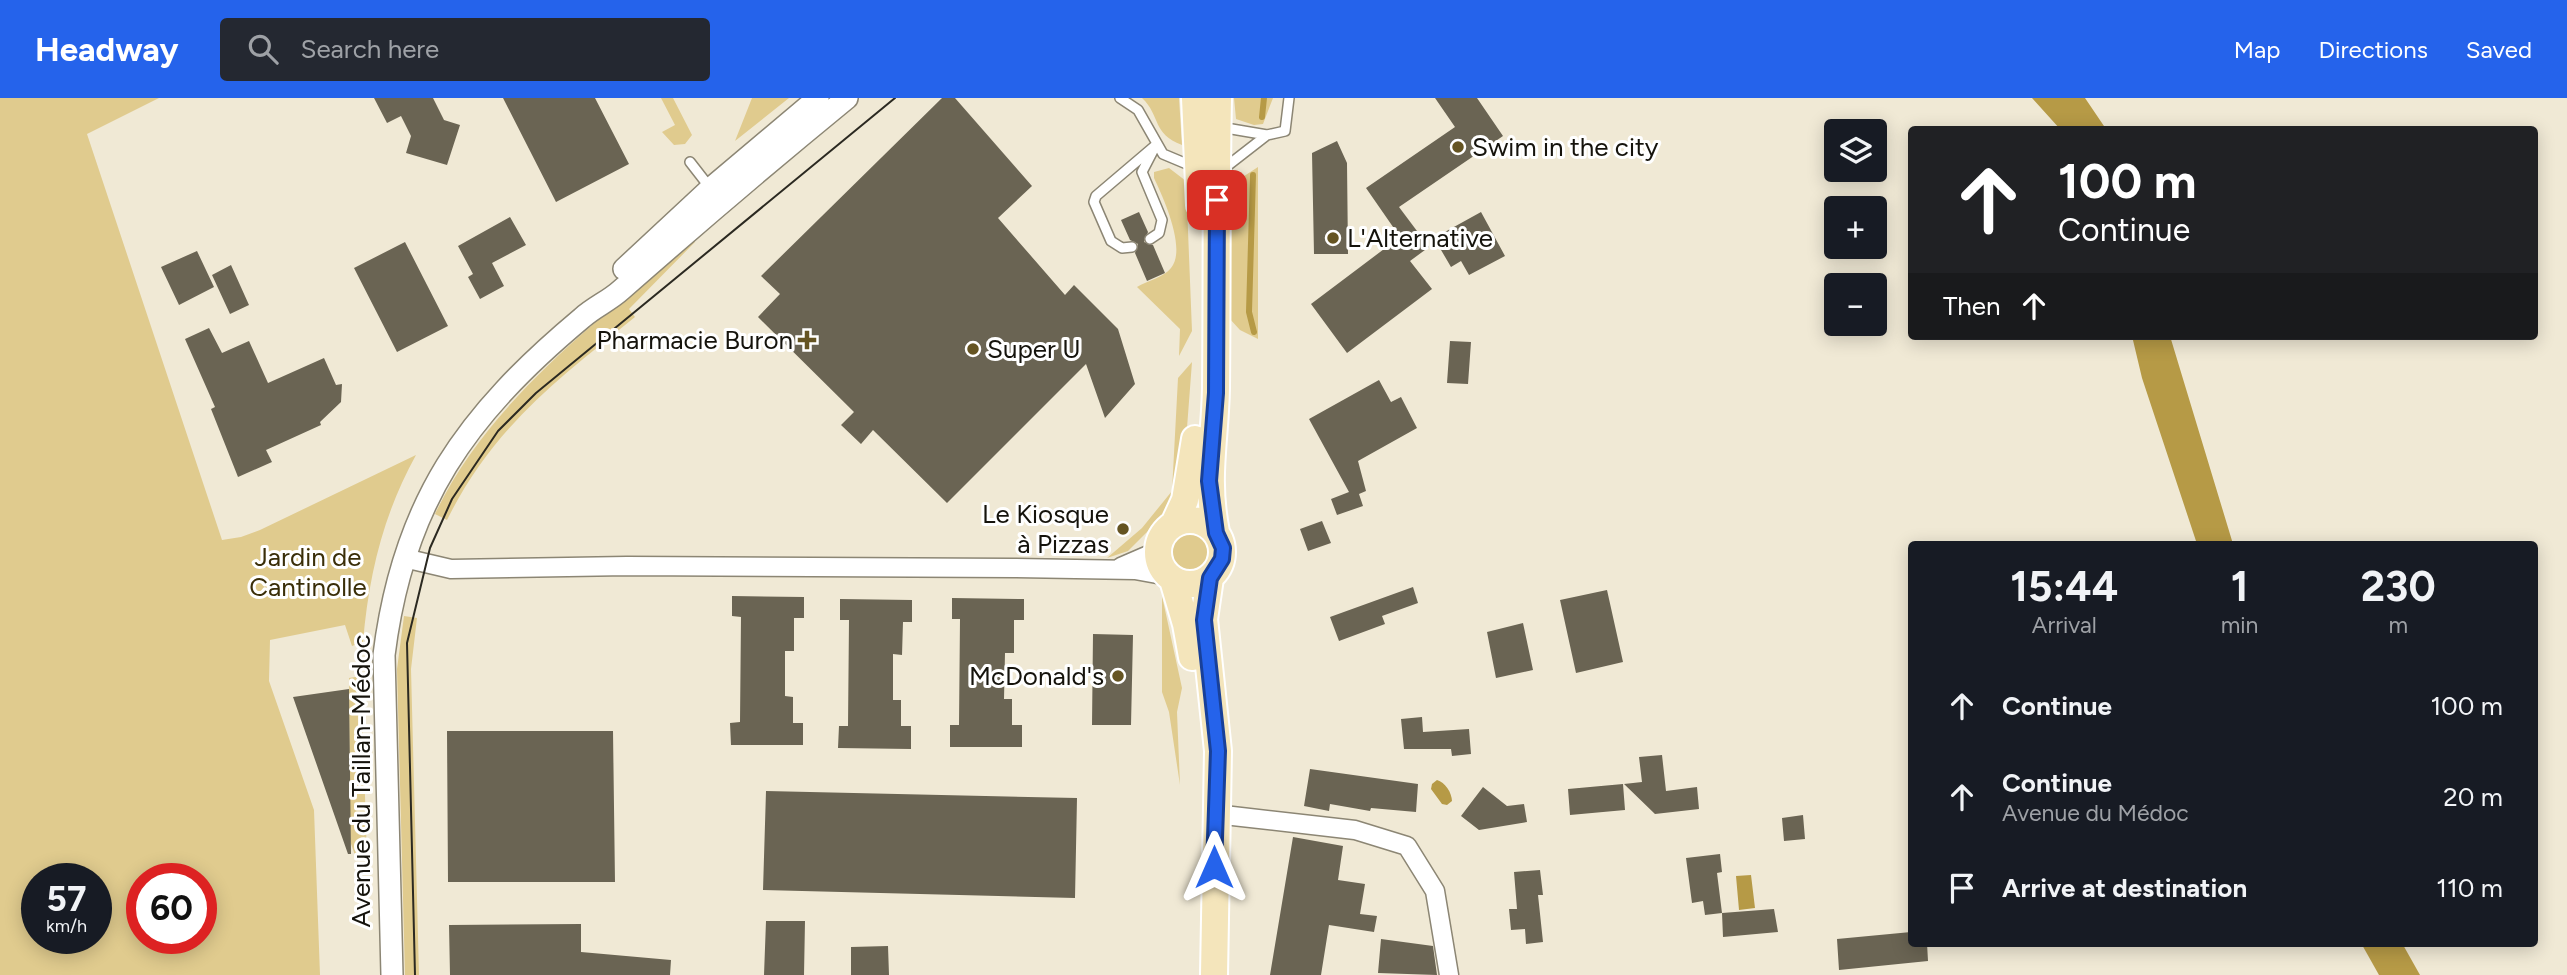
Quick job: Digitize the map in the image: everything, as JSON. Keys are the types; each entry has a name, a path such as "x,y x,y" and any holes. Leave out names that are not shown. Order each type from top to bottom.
{"main road":[{"path":"1195,98 1208,172 1216,393 1209,468 1210,502 1216,533 1223,548 1222,559 1210,578 1204,620 1218,751 1214,975"},
{"path":"1174,524 1185,500 1191,472 1199,399 1208,172 1217,127 1218,98"},
{"path":"1215,814 1204,761 1198,688 1186,624 1170,578 1159,561 1158,551 1165,531 1174,524 1192,519 1201,521 1216,533"},
{"path":"1170,578 1192,584 1210,578"}],"street":[{"name":"Avenue du Taillan-Médoc","path":"392,975 383,671 390,606 426,497 455,449 505,389 584,316 616,295 818,98"},
{"name":"Avenue du Taillan-Médoc","path":"716,195 847,98"},
{"path":"1107,569 1122,566 1158,551"},
{"path":"404,558 452,569 627,566 1107,569 1170,578"},
{"path":"1215,814 1355,830 1407,846 1435,891 1449,975"}],"lane":[{"path":"1119,98 1138,110 1163,154 1208,172 1267,135 1285,131 1289,98"},
{"path":"1217,127 1267,135"},
{"path":"1150,239 1158,233 1162,220 1142,172 1156,145"},
{"path":"1132,247 1122,248 1111,241 1094,202 1096,196 1156,145"},
{"path":"690,162 716,195"}],"green space":[{"name":"Jardin de Cantinolle","path":"0,98 159,98 87,134 222,540 260,530 416,455 404,477 379,546 369,593 363,642 352,646 345,625 270,640 269,681 314,810 320,975 0,975"},
{"path":"661,98 673,98 692,135 685,144 674,145 662,132 675,125"},
{"path":"752,98 789,98 735,141"},
{"path":"1142,98 1179,98 1182,145 1166,136"},
{"path":"1234,98 1273,98 1263,124 1254,125 1236,119"},
{"path":"1258,167 1258,339 1240,330 1229,318 1229,197 1235,182"},
{"path":"1169,168 1186,181 1192,331 1179,356 1180,329 1137,287 1164,274 1175,259 1172,223 1154,178 1154,172"},
{"path":"693,239 695,242 629,309 635,317 553,384 506,432 465,487 447,520 435,514 458,473 516,398 585,331"},
{"path":"1192,362 1185,454 1169,510 1128,551 1107,558 1142,528 1172,491 1178,378"},
{"path":"1190,528 1207,535 1214,552 1207,569 1190,576 1173,569 1166,552 1173,535"},
{"path":"1162,596 1182,688 1177,712 1180,785 1169,712 1162,692"},
{"path":"404,616 417,618 411,669 419,975 405,975 397,669"},
{"path":"361,676 367,856 357,861 350,841 349,678"}],"shaded area":[{"path":"2032,98 2085,98 2104,126 2057,126"},
{"path":"2133,340 2171,340 2232,541 2196,541 2142,378"},
{"path":"1437,780 1445,785 1451,795 1452,801 1447,805 1442,804 1431,789"},
{"path":"1751,875 1755,908 1739,910 1736,876"},
{"path":"2363,947 2404,947 2420,975 2379,975"}],"building":[{"path":"374,98 433,98 444,120 460,125 447,165 406,153 411,136 401,116 387,123"},
{"path":"503,98 595,98 629,164 556,202"},
{"path":"942,98 955,98 1032,186 998,218 1065,295 1074,285 1118,329 1135,384 1105,418 1086,364 947,503 873,430 861,444 841,425 854,412 758,317 780,294 761,276"},
{"path":"1435,98 1477,98 1503,136 1399,207 1429,247 1410,261 1432,289 1347,353 1311,304 1400,237 1366,188 1455,127"},
{"path":"1337,141 1347,163 1348,254 1314,254 1312,153"},
{"path":"1139,212 1148,232 1144,242 1153,245 1165,273 1147,281 1135,253 1138,244 1130,240 1121,220"},
{"path":"1481,212 1505,256 1469,275 1461,261 1451,267 1434,238"},
{"path":"510,217 526,245 492,263 504,286 480,299 468,277 473,274 458,246"},
{"path":"405,242 448,326 397,352 354,268"},
{"path":"197,251 214,287 179,305 161,267"},
{"path":"231,265 249,305 230,314 212,275"},
{"path":"209,328 222,353 249,341 268,383 324,358 336,385 342,384 341,402 320,422 321,425 266,450 272,462 238,477 211,409 215,407 185,339"},
{"path":"1450,341 1471,342 1468,384 1447,383"},
{"path":"1379,380 1391,402 1401,397 1417,428 1358,461 1366,491 1359,494 1363,506 1337,515 1331,499 1349,492 1309,419"},
{"path":"1322,521 1331,543 1308,551 1300,529"},
{"path":"1413,587 1418,603 1382,616 1385,624 1339,641 1330,617"},
{"path":"1607,590 1623,662 1576,673 1560,600"},
{"path":"732,596 804,597 804,618 794,618 794,651 785,651 785,696 793,697 793,723 803,723 803,745 731,745 730,723 740,722 741,617 732,616"},
{"path":"952,598 1024,599 1024,620 1014,620 1014,653 1005,653 1004,699 1012,699 1012,725 1022,725 1022,747 950,747 950,725 959,725 960,619 952,619"},
{"path":"840,599 912,600 912,622 903,622 902,655 893,654 893,700 901,700 901,726 911,726 911,749 838,748 839,726 848,726 849,620 840,620"},
{"path":"1523,623 1533,670 1496,678 1487,632"},
{"path":"1093,634 1133,635 1131,725 1092,725"},
{"path":"349,689 351,854 348,854 293,697"},
{"path":"1422,717 1423,732 1469,729 1471,754 1452,756 1451,749 1404,749 1401,719"},
{"path":"447,731 613,731 615,882 448,882"},
{"path":"1662,755 1666,791 1697,787 1699,809 1655,814 1624,784 1642,782 1639,757"},
{"path":"1310,769 1418,784 1416,812 1371,808 1370,811 1330,804 1329,811 1304,806"},
{"path":"1623,784 1625,810 1570,815 1568,789"},
{"path":"1483,787 1507,806 1524,804 1527,822 1479,830 1461,816"},
{"path":"766,791 1077,798 1075,898 763,890"},
{"path":"1803,815 1805,839 1784,841 1782,818"},
{"path":"1293,837 1343,846 1338,880 1365,884 1360,914 1377,916 1374,932 1329,925 1321,975 1270,975"},
{"path":"1720,854 1722,872 1717,873 1722,913 1705,915 1703,901 1692,903 1686,858"},
{"path":"1540,870 1543,895 1538,895 1543,942 1526,944 1525,929 1511,930 1509,909 1517,909 1514,872"},
{"path":"1774,909 1778,932 1723,937 1722,913"},
{"path":"766,921 805,921 804,975 764,975"},
{"path":"581,924 581,952 671,960 670,975 450,975 449,925"},
{"path":"1908,932 1908,947 1927,947 1928,961 1839,970 1837,939"},
{"path":"1381,939 1433,946 1437,975 1378,973"},
{"path":"888,946 889,975 851,975 851,947"}],"waterway":[{"path":"1262,117 1264,98"},
{"path":"1253,175 1249,312 1254,332"}],"tram line":[{"path":"415,975 407,643 430,548 452,499 498,431 536,393 895,98"}],"place":[{"name":"Swim in the city","path":"1458,147"},
{"name":"L'Alternative","path":"1333,238"},
{"name":"Pharmacie Buron","path":"807,340"},
{"name":"Super U","path":"973,349"},
{"name":"Le Kiosque à Pizzas","path":"1123,529"},
{"name":"McDonald's","path":"1118,676"}],"route":[{"path":"1214,867 1218,751 1215,700 1204,620 1210,578 1222,559 1223,548 1216,533 1209,481 1216,393 1217,200"}]}
